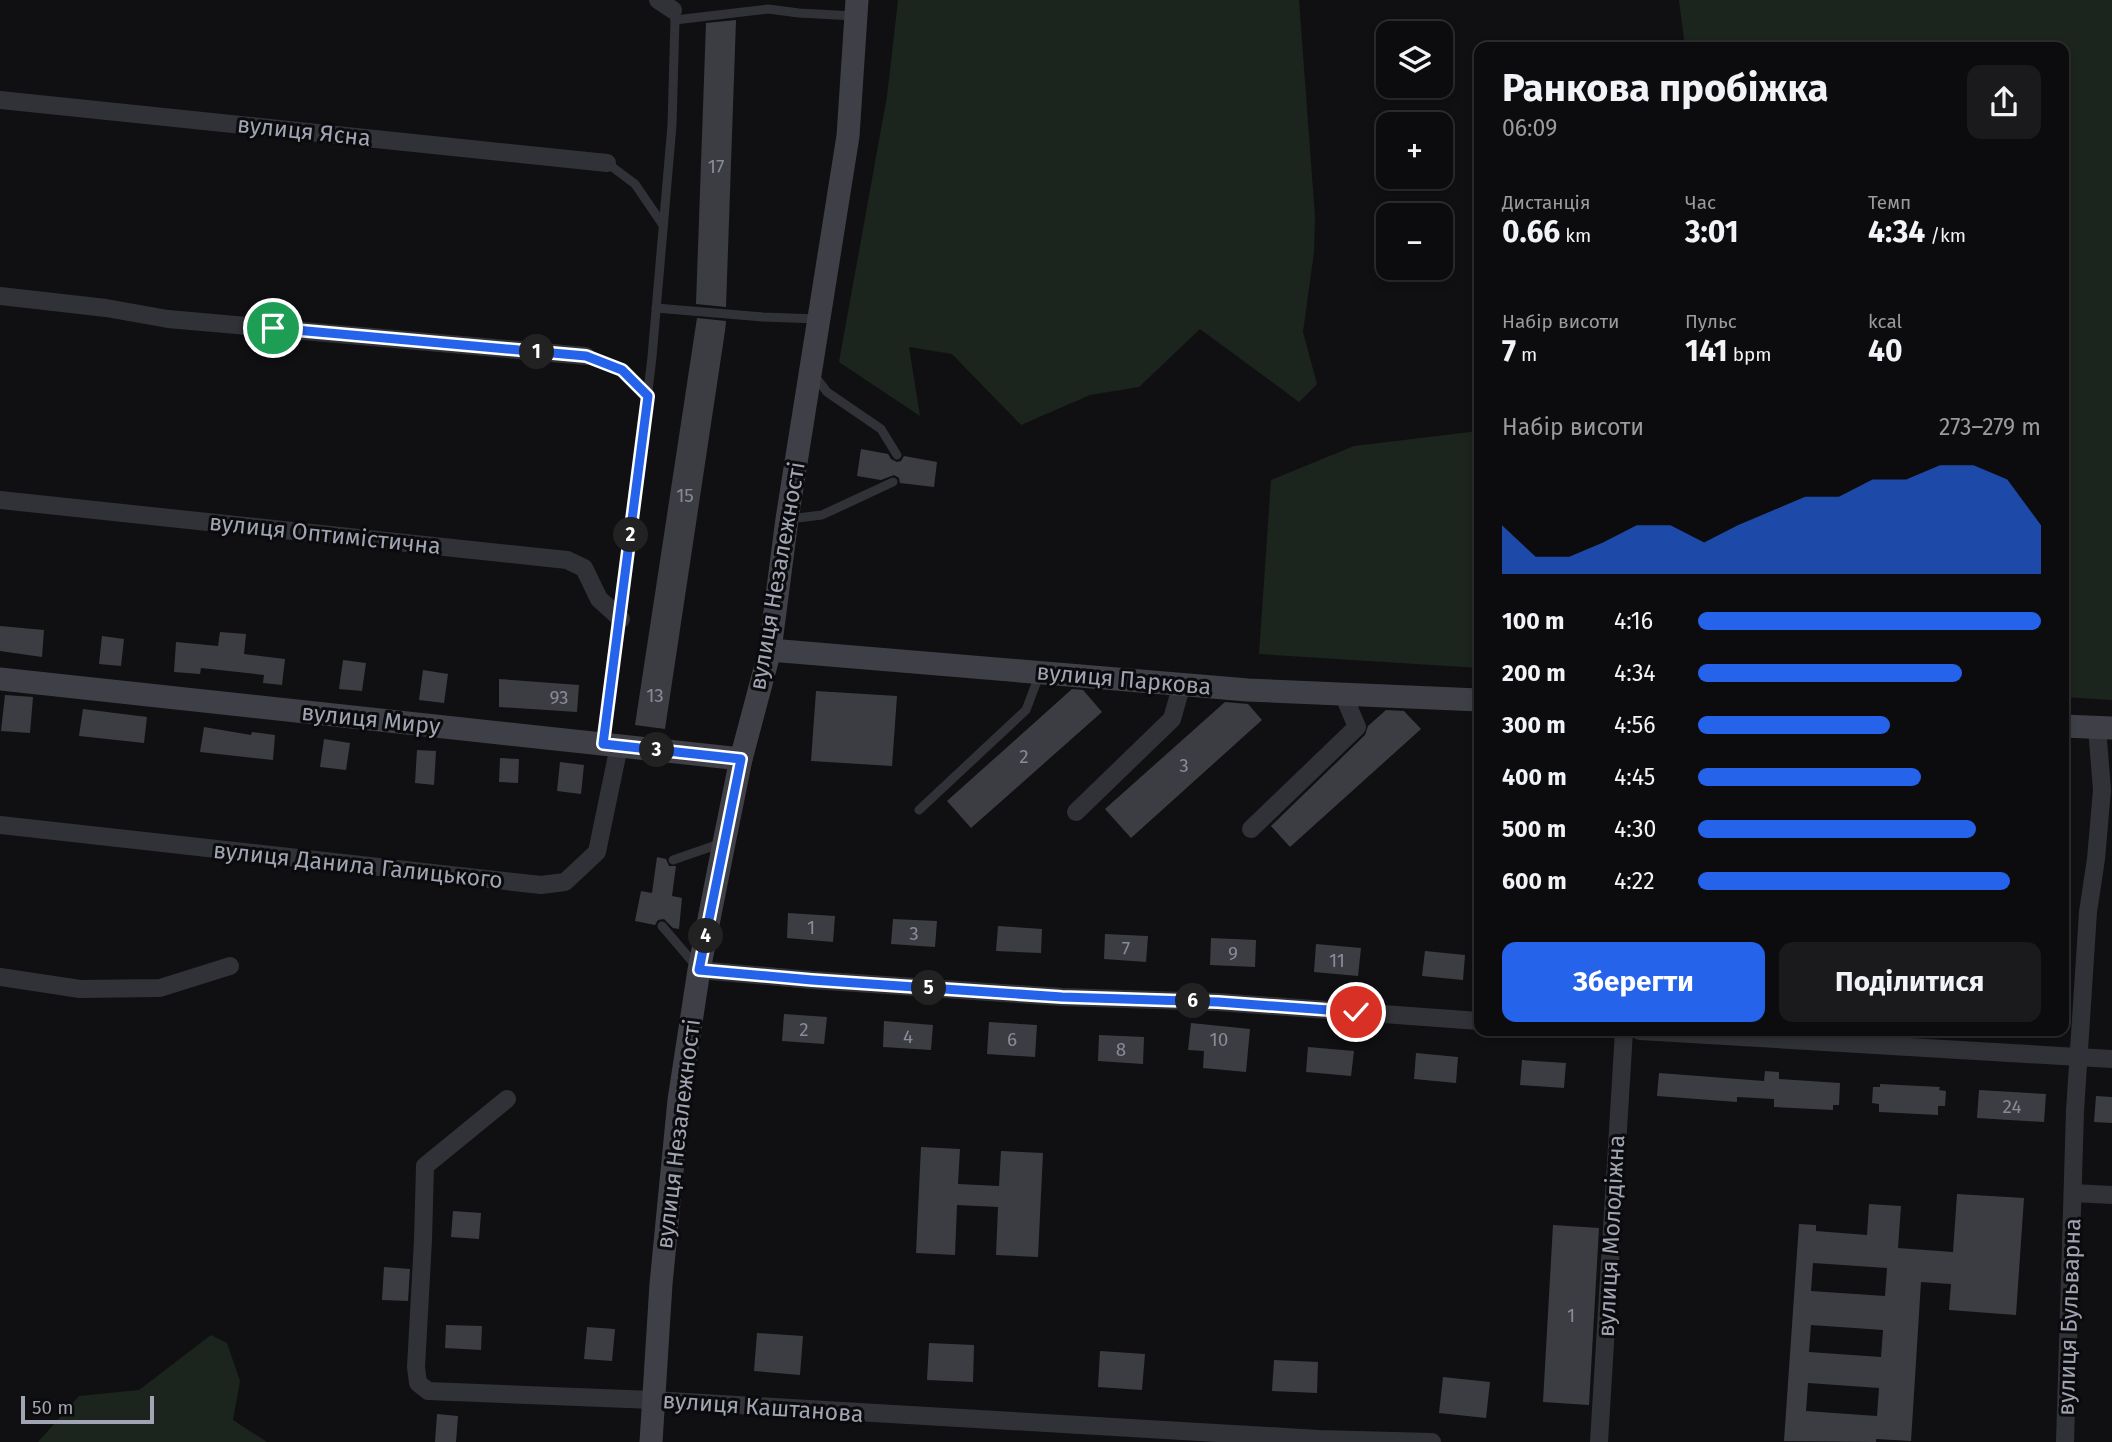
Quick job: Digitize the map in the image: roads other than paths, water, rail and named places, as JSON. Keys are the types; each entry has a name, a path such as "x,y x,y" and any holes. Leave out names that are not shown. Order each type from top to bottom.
{"street":[{"name":"вулиця Незалежності","path":"650,1442 661,1284 679,1100 699,970 724,843 741,759 770,650 848,136 857,8"},
{"name":"вулиця Ясна","path":"0,100 607,163"},
{"path":"0,296 106,308 168,319 586,356"},
{"name":"вулиця Оптимістична","path":"0,500 567,560 584,568 599,599 621,619"},
{"name":"вулиця Паркова","path":"770,650 1248,690 1474,700"},
{"name":"вулиця Миру","path":"0,679 741,759"},
{"path":"1076,812 1172,719 1182,684"},
{"path":"1251,829 1357,727 1343,694"},
{"path":"2069,726 2105,728"},
{"name":"вулиця Бульварна","path":"2065,1442 2079,1057 2088,912 2096,859 2105,728"},
{"name":"вулиця Данила Галицького","path":"0,824 541,885 565,882 597,852 611,745"},
{"path":"0,977 80,989 160,988 230,966"},
{"path":"699,970 1035,995 1218,1002 1474,1021"},
{"name":"вулиця Молодіжна","path":"1599,1442 1624,1036"},
{"path":"1724,1036 2112,1059"},
{"name":"вулиця Каштанова","path":"507,1099 425,1166 416,1367 418,1383 428,1391 653,1399 1125,1429 1432,1442"},
{"name":"вулиця Бульварна","path":"2073,1193 2112,1195"}],"lane":[{"path":"611,745 621,619 648,396 672,125 670,7 768,9 799,13 857,8"},
{"path":"607,163 635,184 663,225"},
{"path":"656,308 819,319"},
{"path":"586,356 622,370 648,396"},
{"path":"811,370 827,392 881,429 897,455"},
{"path":"788,520 822,516 893,482"},
{"path":"919,810 1027,710 1041,671"},
{"path":"673,860 724,843"},
{"path":"662,926 699,970"}]}
